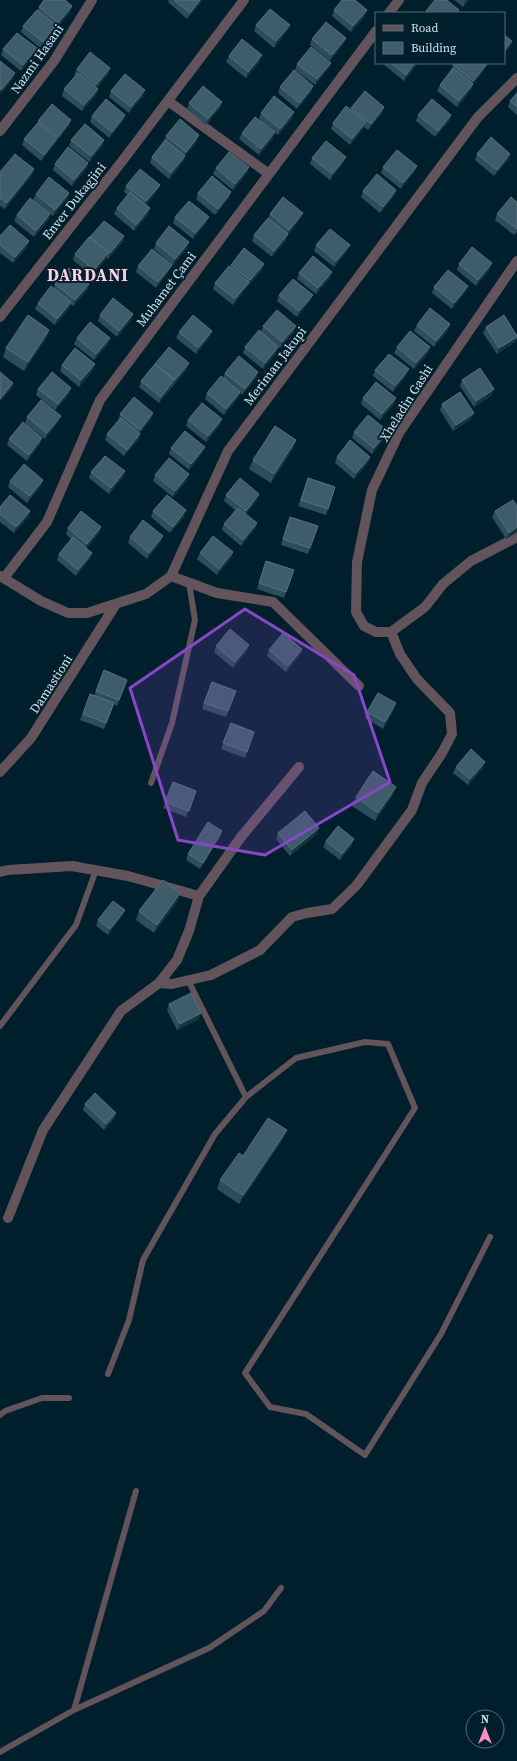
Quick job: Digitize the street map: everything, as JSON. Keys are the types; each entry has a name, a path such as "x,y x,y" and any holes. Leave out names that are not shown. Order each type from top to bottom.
{"street":[{"name":"Enver Dukagjini","path":"0,316 168,102 244,0"},
{"path":"390,12 399,0"},
{"name":"Nazmi Hasani","path":"0,131 54,61 89,1"},
{"name":"Muhamet Çami","path":"2,577 47,522 100,400 375,32"},
{"name":"Meriman Jakupi","path":"2,577 41,601 68,613 87,613 146,594 171,576 228,451 478,117 517,78"},
{"path":"168,102 269,174"},
{"name":"Xheladin Gashi","path":"391,632 376,632 364,626 356,612 357,562 372,490 399,433 517,261"},
{"path":"159,983 172,984 211,974 260,950 292,917 332,909 356,886 412,810 422,783 442,753 452,734 450,713 417,679 400,654 391,632 424,607 443,584 471,561 517,537"},
{"path":"171,576 217,593 273,602 359,686"},
{"name":"Damastioni","path":"0,772 31,738 116,604"},
{"path":"8,1218 43,1130 121,1012 159,983 177,960 189,931 199,896 241,837 299,767"},
{"path":"0,872 8,870 72,866 128,876 199,896"}],"lane":[{"path":"151,783 172,723 195,620 190,583"},
{"path":"0,1026 76,925 96,870"},
{"path":"188,980 246,1097"},
{"path":"108,1374 129,1320 143,1260 215,1134 246,1097 296,1058 365,1042 388,1044 415,1108 245,1373 270,1407 306,1414 365,1455 441,1334 490,1237"},
{"path":"0,1415 5,1411 42,1398 69,1398"},
{"path":"74,1710 136,1491"},
{"path":"0,1752 74,1710 209,1648 264,1611 281,1588"}],"highlighted area":[{"path":"245,609 354,675 390,782 265,855 178,840 130,688"}],"building":[{"path":"44,0 65,0 72,6 58,23 39,7"},
{"path":"174,0 200,0 190,13"},
{"path":"342,0 355,0 367,10 353,26 334,10"},
{"path":"435,0 447,0 459,10 458,12 426,11"},
{"path":"270,9 290,25 276,41 256,25"},
{"path":"37,10 56,25 43,42 23,26"},
{"path":"326,22 346,38 332,55 312,39"},
{"path":"17,33 37,48 23,65 3,49"},
{"path":"505,36 512,41 505,50"},
{"path":"242,39 262,55 248,72 229,56"},
{"path":"311,47 331,63 317,79 297,64"},
{"path":"90,52 110,68 96,85 77,69"},
{"path":"0,61 15,73 1,90 0,89"},
{"path":"392,64 414,64 406,75"},
{"path":"454,64 487,64 473,81 453,65"},
{"path":"453,68 473,84 459,101 440,85"},
{"path":"294,70 313,86 300,103 280,87"},
{"path":"78,73 98,89 84,105 64,89"},
{"path":"125,74 145,90 131,107 111,91"},
{"path":"203,86 222,102 208,119 189,103"},
{"path":"365,91 384,107 371,124 351,108"},
{"path":"517,93 517,107 510,101"},
{"path":"274,96 294,112 280,129 261,113"},
{"path":"106,99 125,115 112,132 92,116"},
{"path":"432,99 451,115 438,131 418,115"},
{"path":"52,104 71,120 58,137 38,121"},
{"path":"346,106 366,122 352,139 333,123"},
{"path":"255,117 275,132 261,149 242,133"},
{"path":"180,119 199,135 186,152 166,136"},
{"path":"38,123 57,138 44,155 24,139"},
{"path":"85,124 104,140 91,156 71,140"},
{"path":"491,137 510,154 497,170 477,154"},
{"path":"165,140 185,156 171,173 152,157"},
{"path":"326,141 346,157 332,174 312,158"},
{"path":"68,147 88,163 74,180 55,164"},
{"path":"397,150 417,166 403,183 383,167"},
{"path":"229,152 249,167 235,184 216,168"},
{"path":"15,154 34,169 7,203 0,198 0,172"},
{"path":"140,169 160,185 146,201 126,186"},
{"path":"377,174 396,190 383,207 363,191"},
{"path":"212,176 231,192 218,209 198,193"},
{"path":"49,177 69,193 55,210 36,194"},
{"path":"130,192 150,208 136,225 117,208"},
{"path":"283,197 303,213 289,230 270,214"},
{"path":"511,197 517,202 517,229 497,214"},
{"path":"30,198 50,214 36,231 17,215"},
{"path":"189,201 209,217 195,233 175,217"},
{"path":"268,218 288,234 274,251 254,235"},
{"path":"104,221 124,236 110,253 90,237"},
{"path":"10,225 29,241 15,257 0,245 0,236"},
{"path":"169,226 189,242 175,259 156,243"},
{"path":"330,229 350,245 336,261 316,245"},
{"path":"89,237 108,253 94,270 75,254"},
{"path":"472,247 492,263 478,280 459,264"},
{"path":"244,248 264,264 250,280 231,265"},
{"path":"152,249 172,265 158,282 138,266"},
{"path":"313,256 332,272 318,288 299,273"},
{"path":"229,266 249,282 235,299 215,283"},
{"path":"69,268 89,284 75,300 55,284"},
{"path":"448,270 468,286 454,303 434,287"},
{"path":"293,279 313,295 299,311 279,295"},
{"path":"51,286 71,302 57,319 38,303"},
{"path":"113,298 133,314 119,331 100,315"},
{"path":"430,308 450,324 436,341 417,325"},
{"path":"277,310 296,326 282,342 263,326"},
{"path":"28,315 49,330 28,362 6,348"},
{"path":"193,315 212,331 198,348 179,332"},
{"path":"504,315 517,337 499,348 486,327"},
{"path":"90,322 110,338 96,354 77,338"},
{"path":"259,330 278,347 265,363 245,347"},
{"path":"410,331 430,347 416,363 397,347"},
{"path":"169,347 189,363 175,380 155,364"},
{"path":"75,348 95,364 81,380 62,365"},
{"path":"389,354 409,369 395,386 375,370"},
{"path":"239,356 258,372 245,389 225,373"},
{"path":"155,364 174,380 161,397 141,381"},
{"path":"480,368 494,389 476,401 462,380"},
{"path":"0,372 13,383 0,399"},
{"path":"52,372 71,388 58,404 38,389"},
{"path":"221,376 240,392 226,409 207,393"},
{"path":"376,382 396,398 382,414 363,398"},
{"path":"460,392 474,413 456,425 442,404"},
{"path":"134,397 153,413 140,430 120,414"},
{"path":"41,400 61,416 47,433 27,417"},
{"path":"202,403 222,419 208,436 188,420"},
{"path":"368,415 388,431 374,448 354,432"},
{"path":"121,418 140,434 127,450 107,434"},
{"path":"23,422 42,438 29,455 9,439"},
{"path":"275,426 296,440 274,474 253,460"},
{"path":"185,431 205,447 191,464 171,448"},
{"path":"350,440 370,457 356,473 337,457"},
{"path":"105,456 125,471 111,488 91,472"},
{"path":"169,458 189,474 175,491 155,475"},
{"path":"24,464 43,480 30,496 10,481"},
{"path":"240,478 259,494 246,511 226,495"},
{"path":"308,478 335,487 328,509 301,500"},
{"path":"10,495 30,511 16,527 0,514 0,507"},
{"path":"167,495 186,510 173,527 153,511"},
{"path":"513,500 517,506 517,527 509,533 495,511"},
{"path":"238,508 257,523 243,540 224,524"},
{"path":"81,511 101,527 87,544 68,528"},
{"path":"290,517 318,526 310,548 283,539"},
{"path":"143,520 163,536 149,553 130,537"},
{"path":"213,536 233,552 219,569 200,553"},
{"path":"73,537 92,553 78,570 59,554"},
{"path":"266,561 294,570 286,592 259,583"},
{"path":"230,629 249,645 235,662 216,646"},
{"path":"283,633 302,649 288,666 269,650"},
{"path":"104,670 127,680 119,700 96,691"},
{"path":"212,682 236,691 228,711 204,703"},
{"path":"378,693 396,703 385,722 367,712"},
{"path":"90,694 114,703 106,723 83,714"},
{"path":"231,723 254,732 247,752 223,743"},
{"path":"471,749 485,762 470,779 456,767"},
{"path":"373,771 396,787 378,813 356,797"},
{"path":"173,782 196,791 189,811 165,802"},
{"path":"305,811 319,828 292,850 278,833"},
{"path":"208,822 222,831 203,863 188,854"},
{"path":"338,826 354,839 342,854 326,841"},
{"path":"163,880 180,893 157,925 139,911"},
{"path":"113,901 125,910 110,929 98,920"},
{"path":"191,993 201,1013 180,1024 169,1004"},
{"path":"95,1093 116,1113 106,1124 85,1104"},
{"path":"268,1118 287,1130 243,1195 220,1180 239,1153 243,1156"}],"district":[{"name":"DARDANI","path":"88,275"}]}
